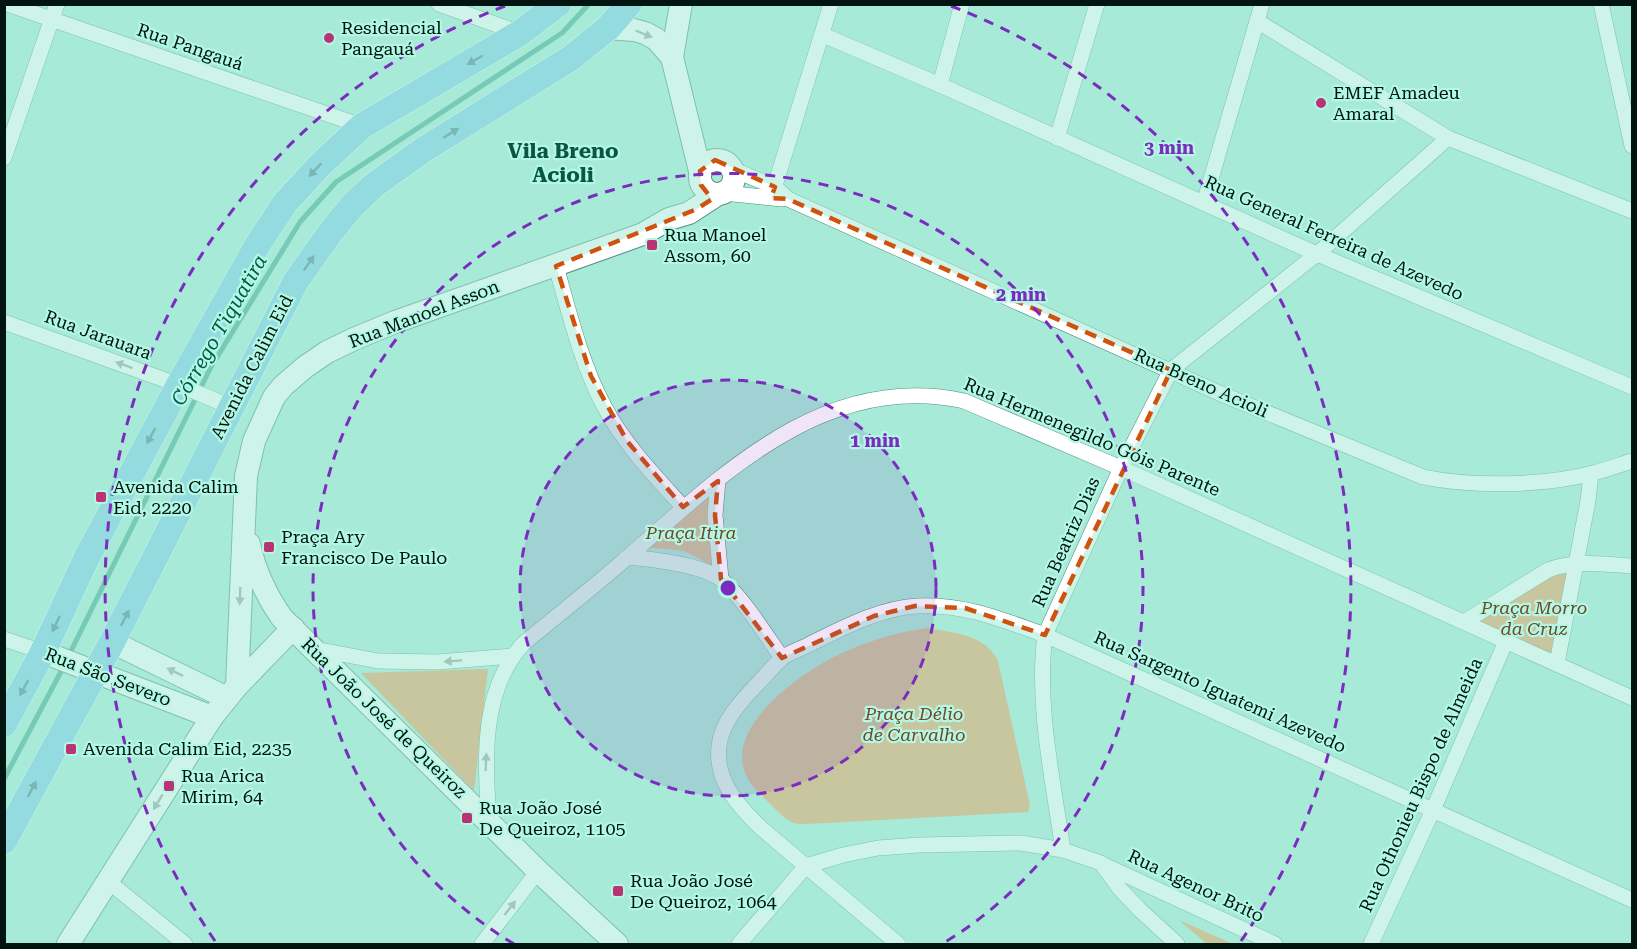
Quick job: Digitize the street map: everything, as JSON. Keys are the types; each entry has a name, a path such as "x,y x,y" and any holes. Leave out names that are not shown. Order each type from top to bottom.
{"main road":[{"path":"4,724 49,654 87,557 179,385 258,243 285,203 320,165 362,126 520,33 558,4"},
{"name":"Avenida Calim Eid","path":"4,841 86,668 112,642 296,281 330,233 352,206 373,186 423,150 571,58 608,28 629,4"}],"street":[{"name":"Rua Pangauá","path":"7,4 362,126"},
{"path":"4,158 57,4"},
{"path":"439,4 520,33"},
{"name":"Rua Breno Acioli","path":"681,4 672,57 688,115 700,175"},
{"path":"773,193 831,4"},
{"path":"940,84 962,4"},
{"path":"1057,138 1097,4"},
{"path":"1204,203 1262,4"},
{"path":"1601,4 1632,146"},
{"path":"1257,21 1449,138 1632,211"},
{"path":"608,28 645,33 661,44 672,57"},
{"name":"Rua General Ferreira de Azevedo","path":"823,35 940,84 1317,254 1632,387"},
{"name":"Rua Breno Acioli","path":"688,115 710,148 727,165 773,193 1230,397 1423,477 1453,482 1525,483 1591,474 1632,461"},
{"name":"Rua Beatriz Dias","path":"1063,850 1042,692 1045,635 1120,468 1171,370 1317,254 1449,138"},
{"path":"709,161 727,165 733,183 721,193 705,190 700,175 709,161"},
{"name":"Rua Manoel Asson","path":"669,219 700,175"},
{"name":"Rua Breno Acioli","path":"721,193 773,193"},
{"name":"Rua Manoel Asson","path":"243,516 246,476 258,431 274,397 305,367 336,348 395,322 643,234 669,219 689,213 721,193"},
{"path":"556,266 591,376 604,406 627,441 683,507"},
{"name":"Rua Jarauara","path":"4,322 179,385 231,407"},
{"name":"Rua Hermenegildo Góis Parente","path":"489,821 486,777 487,738 494,696 512,656 524,643 683,507 770,441 811,418 861,402 914,394 964,401 1120,468 1632,698"},
{"path":"1557,663 1591,474"},
{"path":"718,480 715,515 721,579"},
{"path":"232,692 243,516"},
{"name":"Rua João José de Queiroz","path":"243,516 253,563 261,583 271,602 293,628 538,871 617,945"},
{"path":"627,557 672,562 721,579 745,607 782,658 742,701 726,724 719,746 720,770 729,792 761,828 898,945"},
{"path":"1464,622 1548,570 1576,563 1632,566"},
{"name":"Rua Sargento Iguatemi Azevedo","path":"782,658 837,631 900,608 938,605 965,608 1045,635 1632,900"},
{"path":"68,945 212,717 232,692 293,628"},
{"name":"Rua São Severo","path":"4,639 212,717"},
{"name":"Rua Othonieu Bispo de Almeida","path":"1371,945 1433,810 1506,641"},
{"name":"Rua São Severo","path":"112,642 232,692"},
{"path":"313,649 378,661 437,662 512,656"},
{"path":"739,945 806,866 843,855 878,848 919,845 1021,843 1063,850"},
{"name":"Rua Agenor Brito","path":"1063,850 1101,863 1275,945"},
{"path":"1101,863 1134,903 1177,945"},
{"path":"482,945 538,871"},
{"path":"109,882 185,945"}],"highlighted area":[{"path":"715,160 775,187 771,198 788,199 1171,370 1045,635 965,608 915,606 874,616 782,658 721,579 715,515 718,481 683,507 627,441 591,376 556,266 697,209 712,199 701,185 700,171"}],"green space":[{"name":"Praça Itira","path":"712,492 717,568 684,551 643,547"},
{"name":"Praça Morro da Cruz","path":"1570,569 1555,658 1472,622 1542,577"},
{"name":"Praça Délio de Carvalho","path":"927,628 977,640 992,652 998,661 1030,805 1028,812 807,824 794,823 785,818 759,793 745,772 742,751 750,730 764,710 804,675 844,652 885,637"},
{"path":"488,669 474,791 361,673"},
{"path":"1179,920 1233,944 1207,944"}],"waterway":[{"name":"Córrego Tiquatira","path":"69,655 211,367 300,222 336,182 562,33 589,4"},
{"name":"Córrego Tiquatira","path":"4,779 64,666"}],"place":[{"name":"Residencial Pangauá","path":"329,38"},
{"name":"EMEF Amadeu Amaral","path":"1321,103"},
{"name":"Rua Manoel Assom, 60","path":"652,245"},
{"name":"Avenida Calim Eid, 2220","path":"101,497"},
{"name":"Praça Ary Francisco De Paulo","path":"269,547"},
{"name":"Avenida Calim Eid, 2235","path":"71,749"},
{"name":"Rua Arica Mirim, 64","path":"169,786"},
{"name":"Rua João José De Queiroz, 1105","path":"467,818"},
{"name":"Rua João José De Queiroz, 1064","path":"618,891"}],"district":[{"name":"Vila Breno Acioli","path":"563,163"}]}
